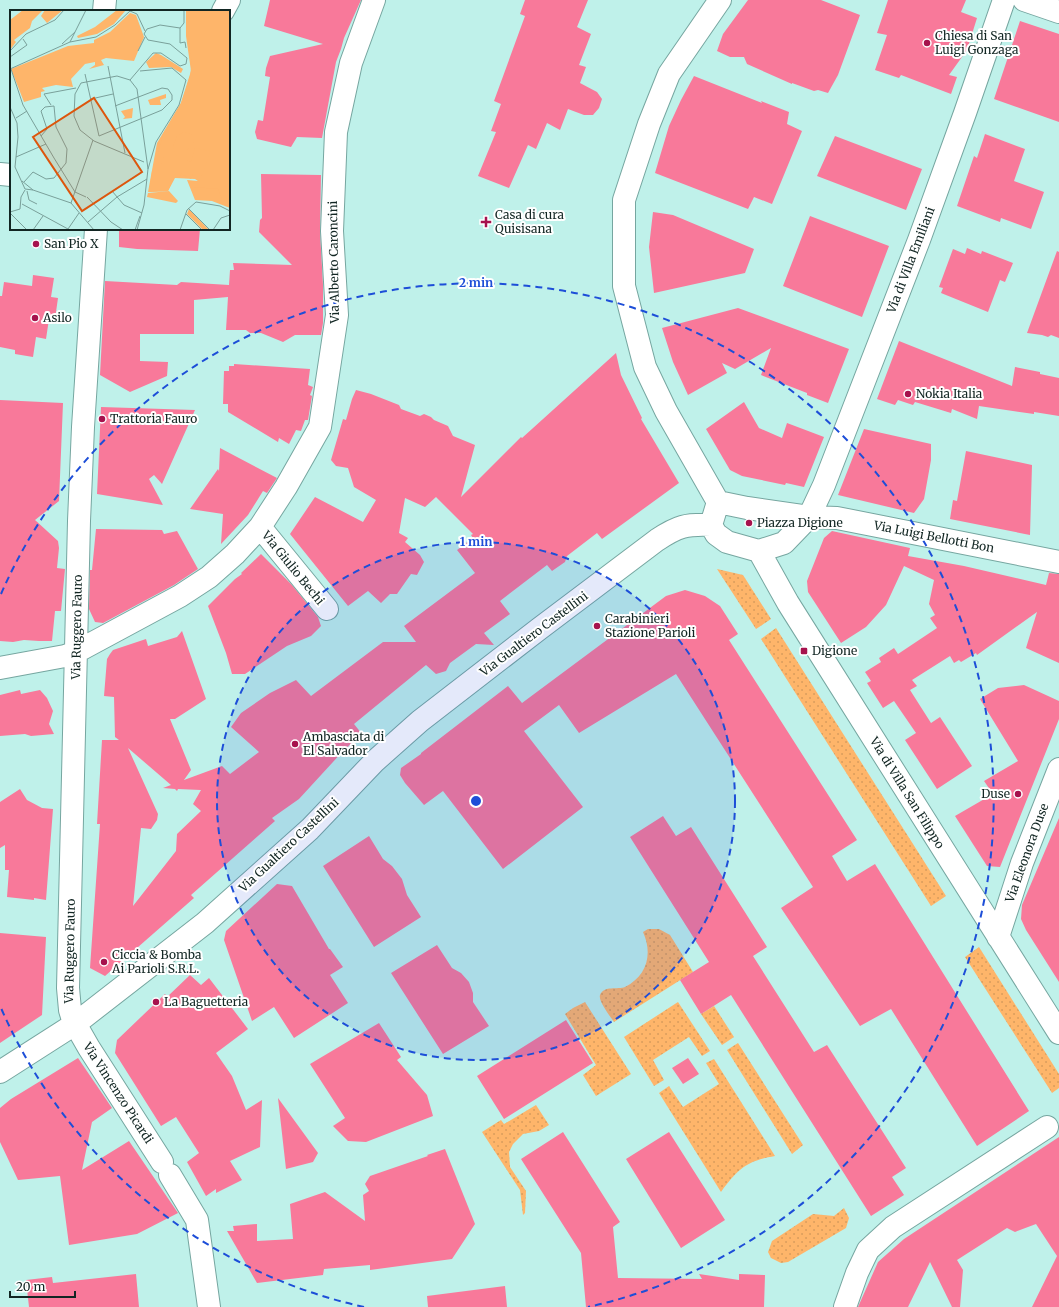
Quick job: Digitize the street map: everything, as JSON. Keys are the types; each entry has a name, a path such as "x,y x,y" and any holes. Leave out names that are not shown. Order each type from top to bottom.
{"street":[{"path":"104,10 105,0"},
{"path":"224,10 229,0"},
{"name":"Via Alberto Caroncini","path":"0,668 65,656 76,652 162,607 195,587 235,554 260,526 286,487 320,427 337,315 332,231 336,132 351,63 374,0"},
{"path":"720,0 669,74 649,124 624,200 624,286 645,367 666,411 718,502 711,525 716,534 727,542 759,551 784,543 809,517"},
{"name":"Via di Villa Emiliani","path":"809,517 824,485 916,248 1004,0"},
{"path":"1024,0 1059,12"},
{"path":"0,174 10,175"},
{"name":"Via Ruggero Fauro","path":"75,1024 70,1010 68,988 77,666 76,652 83,435 96,230"},
{"path":"718,502 747,508 809,517"},
{"name":"Via Luigi Bellotti Bon","path":"809,517 837,518 1059,562"},
{"name":"Via Gualtiero Castellini","path":"0,1072 75,1024 205,923 310,830 375,761 420,721 539,629 666,534 685,526 711,525"},
{"name":"Via Giulio Bechi","path":"260,526 327,609"},
{"name":"Via di Villa San Filippo","path":"759,551 785,598 1059,1033"},
{"name":"Via Eleonora Duse","path":"998,937 1022,864 1059,769"},
{"name":"Via Vincenzo Picardi","path":"75,1024 197,1220 209,1307"},
{"path":"845,1307 856,1273 868,1250 893,1227 1048,1127"}],"shaded area":[{"path":"717,569 743,575 771,619 756,629"},
{"path":"776,628 946,896 931,906 761,639"},
{"path":"648,929 659,929 670,935 693,972 614,1022 602,1005 600,995 608,989 625,987 643,971 648,956 648,948 643,932"},
{"path":"979,947 1059,1074 1059,1088 1052,1093 965,957"},
{"path":"585,1002 631,1074 596,1096 583,1075 596,1065 565,1014"},
{"path":"678,1002 710,1051 702,1056 689,1037 653,1060 664,1080 654,1086 624,1037"},
{"path":"714,1006 734,1037 722,1045 701,1014"},
{"path":"738,1043 803,1145 792,1154 727,1050"},
{"path":"714,1059 775,1156 757,1160 744,1167 733,1177 721,1192 659,1093 669,1086 683,1107 719,1084 706,1063"},
{"path":"536,1105 549,1125 539,1131 523,1134 513,1144 509,1152 510,1167 526,1191 525,1213 523,1215 520,1190 482,1132 501,1120 504,1124"},
{"path":"844,1208 849,1218 846,1228 788,1262 781,1263 771,1258 768,1252 772,1241 813,1214 834,1216"}],"building":[{"path":"270,0 361,0 344,38 336,62 322,138 297,137 291,147 257,139 255,132 258,120 263,121 270,77 265,76 266,68 270,56 323,44 264,26"},
{"path":"525,0 588,0 577,27 591,34 579,65 586,67 580,83 597,92 602,99 599,108 593,115 584,115 568,109 560,130 547,123 536,149 528,145 509,188 478,176 496,132 491,131 501,104 494,101 525,16 520,14"},
{"path":"748,0 821,0 860,15 838,75 828,93 818,90 814,91 792,84 747,64 744,57 730,57 717,51 723,34"},
{"name":"Chiesa di San Luigi Gonzaga","path":"888,0 966,0 961,12 977,18 967,50 949,75 957,77 951,94 901,75 899,78 875,70 887,35 877,33"},
{"path":"1020,21 1059,34 1059,122 994,99"},
{"path":"694,76 789,112 787,124 802,131 772,204 754,197 748,209 655,173 669,126"},
{"path":"985,134 1025,149 1014,181 1044,192 1031,229 1001,218 1000,222 957,206 974,156 977,158"},
{"path":"835,136 922,169 906,210 817,176"},
{"path":"261,174 321,175 320,232 323,285 323,323 321,335 295,335 283,342 261,333 250,333 246,330 226,330 228,297 194,300 194,334 140,334 140,361 168,362 167,376 130,392 100,375 105,281 177,285 181,282 229,285 230,270 234,270 233,263 292,265 259,232 260,220 262,218"},
{"path":"653,212 673,215 754,249 745,273 654,293 649,247"},
{"path":"810,216 889,246 862,317 783,286"},
{"path":"119,230 200,230 198,251 119,247"},
{"path":"967,248 981,254 982,251 1013,263 1005,282 1000,280 988,312 941,293 943,288 939,287 953,249 965,254"},
{"path":"1057,251 1059,252 1059,338 1051,335 1048,337 1027,333"},
{"path":"33,275 54,278 51,297 58,298 55,319 49,319 46,339 36,337 33,357 15,354 15,350 0,347 0,296 2,296 4,282 32,286"},
{"path":"738,308 849,349 828,403 761,375 771,348 735,369 722,363 727,373 688,395 673,362 662,328"},
{"path":"899,341 1012,386 1015,367 1040,372 1040,374 1059,378 1059,416 979,406 977,419 952,409 951,413 915,402 913,405 898,400 895,405 877,399"},
{"path":"616,353 621,375 642,418 641,419 679,483 602,539 597,533 567,556 565,562 552,571 547,565 500,601 510,614 484,633 494,645 476,644 450,663 446,671 436,674 426,665 354,724 362,734 344,750 299,799 272,818 275,821 191,895 194,898 105,976 90,968 100,824 97,824 102,740 119,740 115,737 114,697 104,696 107,659 113,650 146,639 148,646 177,637 182,631 206,699 175,719 170,719 191,770 184,780 222,766 230,774 259,752 231,727 241,713 270,693 296,680 311,696 383,642 416,642 404,626 475,573 457,550 473,538 471,535 473,534 436,497 425,507 405,498 399,533 408,538 405,542 420,555 424,562 417,575 411,574 397,594 390,594 381,603 368,591 348,606 290,534 315,497 363,522 376,500 354,487 348,468 336,466 331,460 343,419 346,420 356,390 399,405 401,409 420,416 424,414 431,417 434,420 448,426 453,436 475,445 461,497 521,437 522,438","holes":["128,748 171,785 163,788 175,789 177,791 178,789 201,790 193,804 201,811 177,834 176,851 133,906 141,828 151,829 157,820 158,814"]},
{"path":"234,364 310,369 308,385 313,387 310,395 312,396 308,420 305,420 301,431 296,430 289,444 279,438 278,442 228,412 228,404 223,404 224,371 229,371 229,366 234,366"},
{"path":"0,400 63,403 59,501 35,520 58,541 59,548 57,568 65,569 61,611 55,611 52,641 0,641"},
{"path":"744,402 759,428 782,438 787,423 824,437 804,487 786,483 785,485 742,476 730,470 706,429"},
{"path":"101,407 195,410 162,484 154,475 149,479 163,505 97,494"},
{"path":"864,429 931,444 931,460 924,499 914,513 838,495"},
{"path":"220,448 277,478 267,493 263,491 248,515 221,544 223,514 190,509 218,469 219,471"},
{"path":"966,451 1032,465 1030,535 950,519 953,500 957,501"},
{"path":"96,529 162,530 164,534 177,531 198,569 174,585 103,623 95,622 89,609 90,570 92,570"},
{"path":"832,531 910,548 908,556 964,566 1046,585 1049,573 1059,574 1059,663 1026,648 1037,612 977,655 976,653 961,662 959,660 954,663 950,656 912,680 917,686 910,690 931,723 940,717 972,766 937,789 905,740 916,733 894,701 883,708 867,683 871,681 865,672 881,662 879,658 894,648 898,654 937,628 930,618 935,615 929,604 934,580 904,566 886,605 866,627 841,643 808,592 807,581 824,538"},
{"path":"261,554 292,585 318,617 321,626 311,636 287,646 245,674 232,674 226,653 208,606"},
{"path":"685,590 705,596 720,606 738,634 729,640 857,840 832,856 847,881 875,864 1029,1111 977,1146 891,1009 860,1026 781,908 813,887 676,674 579,733 559,705 524,731 583,807 503,869 443,791 424,805 400,775 401,768 508,686 522,703 666,596"},
{"path":"1024,685 1059,701 1059,719 1000,867 987,866 955,816 993,794 984,781 1018,761 980,699 998,688"},
{"path":"20,690 21,694 40,690 47,698 53,711 49,724 54,734 0,736 0,695"},
{"path":"20,789 27,800 42,808 53,809 46,900 7,897 9,870 5,870 5,845 0,848 0,802"},
{"path":"663,816 676,836 691,827 767,947 753,956 814,1052 827,1045 906,1168 892,1177 904,1195 871,1216 731,995 701,1014 680,980 709,962 630,837"},
{"path":"1059,818 1059,982 1026,930 1021,919 1022,905"},
{"path":"369,836 383,859 392,866 402,879 407,895 421,917 374,947 323,866"},
{"path":"277,884 292,886 329,949 343,967 330,975 348,1003 294,1038 274,1007 252,1021 224,940 226,931"},
{"path":"0,933 46,937 42,1015 0,1043"},
{"path":"437,945 452,968 461,973 469,982 473,993 473,1002 489,1026 443,1054 391,973"},
{"path":"190,975 201,985 209,978 248,1029 216,1053 232,1076 246,1110 262,1100 260,1147 230,1161 242,1180 216,1193 216,1189 206,1196 187,1162 199,1153 176,1117 161,1126 115,1053 117,1040 165,994 167,997"},
{"path":"566,1020 593,1063 504,1119 477,1076"},
{"path":"379,1023 401,1057 397,1060 427,1095 433,1116 366,1142 348,1141 333,1126 345,1118 310,1064"},
{"path":"78,1058 112,1108 92,1122 82,1170 129,1141 178,1213 137,1234 69,1245 60,1176 18,1180 0,1142 0,1108 11,1099"},
{"path":"688,1058 699,1074 683,1084 672,1068"},
{"path":"278,1098 318,1153 313,1162 286,1169"},
{"path":"563,1132 620,1222 613,1227 618,1278 702,1279 699,1274 739,1280 739,1274 765,1275 764,1307 586,1307 581,1253 521,1159"},
{"path":"669,1132 725,1220 681,1248 626,1159"},
{"path":"1059,1137 1059,1307 1032,1307 1057,1256 1036,1224 1015,1232 1007,1228 957,1260 963,1270 960,1307 952,1307 930,1262 908,1307 858,1307 878,1262 904,1239"},
{"path":"445,1149 475,1224 452,1259 370,1270 370,1265 324,1269 323,1275 257,1283 227,1231 234,1231 233,1226 257,1224 257,1241 293,1239 290,1204 325,1192 365,1221 363,1195 369,1191 365,1184 370,1176"},
{"path":"136,1274 139,1307 29,1307 26,1280 52,1277 53,1283"},
{"path":"505,1286 507,1307 428,1307 427,1296"}],"place":[{"name":"Chiesa di San Luigi Gonzaga","path":"927,43"},
{"name":"Casa di cura Quisisana","path":"486,222"},
{"name":"San Pio X","path":"36,244"},
{"name":"Asilo","path":"35,318"},
{"name":"Nokia Italia","path":"908,394"},
{"name":"Trattoria Fauro","path":"102,419"},
{"name":"Piazza Digione","path":"749,523"},
{"name":"Carabinieri Stazione Parioli","path":"597,626"},
{"name":"Digione","path":"804,651"},
{"name":"Ambasciata di El Salvador","path":"295,744"},
{"name":"Duse","path":"1018,794"},
{"name":"Ciccia & Bomba Ai Parioli S.R.L.","path":"104,962"},
{"name":"La Baguetteria","path":"156,1002"}]}
